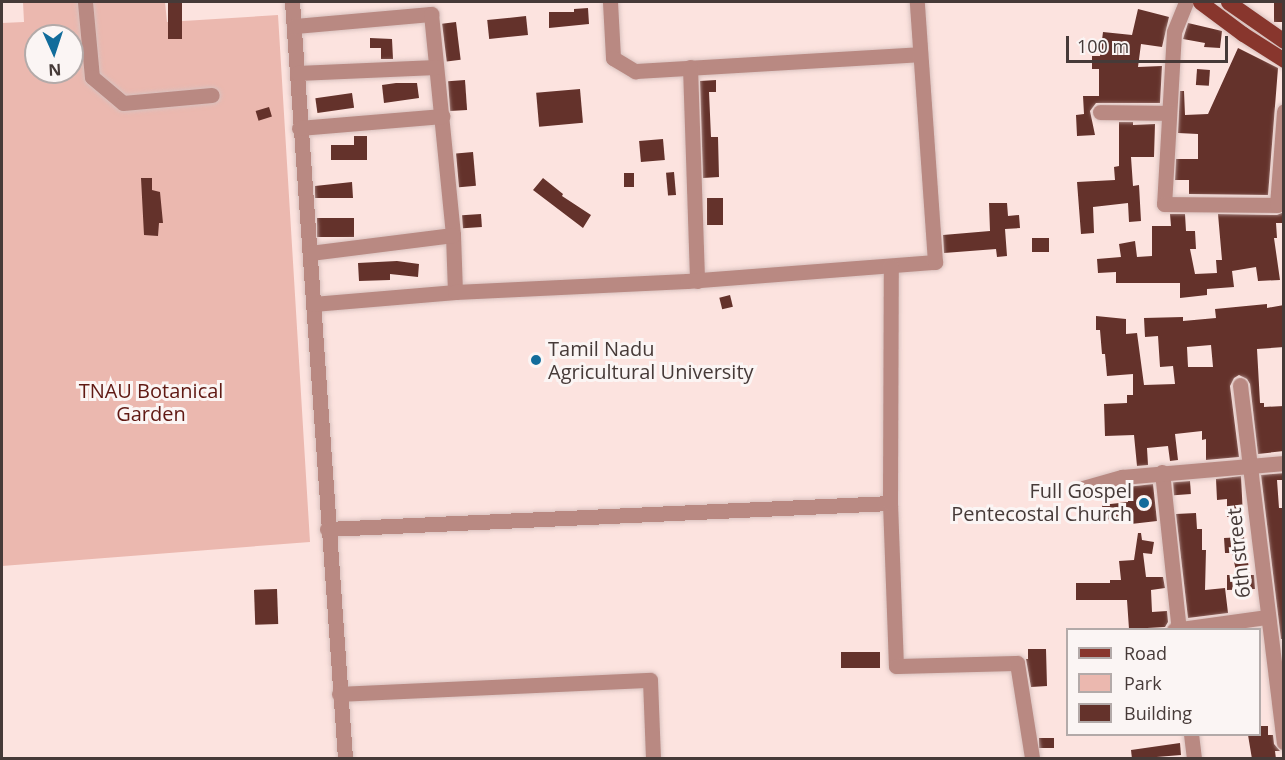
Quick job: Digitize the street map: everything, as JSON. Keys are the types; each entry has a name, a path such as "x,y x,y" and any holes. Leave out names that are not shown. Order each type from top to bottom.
{"main road":[{"path":"1200,2 1243,34 1284,60"},
{"path":"1228,2 1284,41"}],"street":[{"path":"85,2 92,77 123,103 212,95"},
{"path":"292,2 327,529 345,759"},
{"path":"610,2 613,58 635,71 919,54"},
{"path":"313,304 455,292 697,281 935,262 916,2"},
{"path":"1186,2 1173,32 1164,204 1277,205 1284,111"},
{"path":"294,26 430,14 453,235 455,292"},
{"path":"297,73 436,67"},
{"path":"690,67 697,281"},
{"path":"1100,112 1169,113"},
{"path":"299,128 442,116"},
{"path":"310,252 453,235"},
{"path":"891,266 890,503 896,666 1017,663 1032,759"},
{"name":"6th street","path":"1240,385 1284,742"},
{"path":"1083,488 1122,477 1162,472 1284,463"},
{"path":"1162,472 1179,628"},
{"path":"327,529 890,503"},
{"path":"1186,628 1267,617"},
{"path":"339,694 650,680 653,759"},
{"path":"1191,736 1194,759"}],"green space":[{"name":"TNAU Botanical Garden","path":"23,2 165,2 167,22 278,15 310,542 2,566 2,23 24,22"}],"building":[{"path":"168,2 182,2 182,39 168,39"},
{"path":"1274,2 1284,2 1284,22 1274,22"},
{"path":"588,8 589,24 549,28 549,12 574,12 574,9"},
{"path":"1138,9 1169,17 1162,47 1141,44 1138,67 1162,66 1160,103 1096,103 1090,111 1095,135 1077,136 1076,115 1084,114 1083,96 1099,96 1099,69 1092,69 1092,56 1100,56 1103,32 1132,35"},
{"path":"526,16 528,35 489,39 487,20"},
{"path":"456,22 461,60 447,61 442,24"},
{"path":"1188,23 1222,31 1220,48 1204,47 1205,43 1183,39"},
{"path":"370,38 392,39 393,59 381,59 381,48 370,48"},
{"path":"1238,48 1278,68 1268,195 1189,194 1189,180 1175,180 1176,159 1198,159 1198,134 1178,133 1180,91 1184,91 1185,115 1208,114"},
{"path":"1197,69 1210,70 1209,86 1196,85"},
{"path":"465,80 467,110 450,111 448,81"},
{"path":"716,80 716,92 709,92 711,137 718,137 719,177 703,178 700,81"},
{"path":"417,83 419,98 384,103 382,85"},
{"path":"580,89 583,123 539,127 536,93"},
{"path":"352,93 354,108 317,113 315,98"},
{"path":"269,107 272,117 259,121 256,111"},
{"path":"1119,122 1133,122 1133,125 1155,124 1154,157 1131,157 1133,186 1139,185 1141,221 1129,222 1128,203 1093,207 1094,233 1081,234 1077,182 1115,180 1114,167 1119,166"},
{"path":"354,136 367,136 367,160 331,160 331,145 354,145"},
{"path":"663,139 665,160 641,162 639,141"},
{"path":"473,152 476,186 459,187 456,153"},
{"path":"674,172 676,195 668,196 666,173"},
{"path":"624,173 634,173 634,187 624,187"},
{"path":"141,178 152,178 152,190 160,192 163,223 159,223 158,236 144,235"},
{"path":"543,178 563,194 562,196 591,215 583,228 533,190"},
{"path":"352,182 353,198 315,198 315,186"},
{"path":"707,198 723,198 723,225 707,225"},
{"path":"989,203 1007,203 1008,216 1019,215 1020,228 1005,229 1007,256 997,257 996,249 944,253 943,235 990,231"},
{"path":"1284,212 1284,223 1276,223 1277,238 1274,238 1280,280 1258,281 1256,267 1232,271 1234,287 1207,289 1207,295 1180,298 1180,283 1116,283 1116,272 1098,273 1097,259 1121,257 1119,244 1135,241 1137,257 1152,256 1152,226 1171,226 1170,214 1185,214 1186,231 1195,231 1196,249 1190,249 1195,274 1217,273 1216,260 1222,260 1218,214 1277,215"},
{"path":"481,214 482,227 463,228 462,215"},
{"path":"317,218 354,218 354,237 317,237"},
{"path":"1032,238 1049,238 1049,252 1032,252"},
{"path":"397,261 419,264 418,277 390,274 390,280 359,281 358,263"},
{"path":"730,295 733,307 722,309 719,298"},
{"path":"1267,304 1267,308 1284,305 1284,347 1257,349 1260,403 1264,403 1264,407 1284,406 1284,451 1258,454 1250,384 1247,379 1239,375 1234,378 1230,386 1239,457 1206,460 1206,439 1202,440 1202,431 1175,434 1178,460 1170,461 1168,446 1147,448 1148,465 1137,466 1134,435 1105,436 1104,404 1127,403 1127,395 1133,395 1133,374 1107,376 1100,330 1096,330 1096,316 1126,319 1126,334 1137,333 1144,385 1175,384 1173,366 1160,367 1158,336 1145,337 1144,318 1183,317 1183,321 1216,318 1215,309","holes":["1211,345 1213,367 1188,367 1187,347"]},
{"path":"1284,473 1284,480 1277,480 1279,508 1283,508 1284,515 1284,639 1281,639 1261,475"},
{"path":"1241,476 1243,516 1227,517 1227,499 1217,500 1216,479"},
{"path":"1190,481 1191,494 1174,495 1173,482"},
{"name":"Full Gospel Pentecostal Church","path":"1153,484 1157,521 1131,524 1130,517 1103,520 1102,505 1128,502 1127,487"},
{"path":"1196,513 1197,529 1202,529 1202,550 1206,550 1205,590 1225,588 1228,613 1188,618 1176,514"},
{"path":"1138,533 1141,533 1142,540 1154,542 1152,554 1143,553 1146,577 1163,577 1165,588 1151,590 1152,612 1167,611 1168,622 1165,627 1129,628 1127,600 1076,600 1076,583 1110,583 1110,580 1121,580 1119,561 1134,560"},
{"path":"1244,537 1250,575 1254,575 1255,589 1227,590 1227,575 1237,575 1232,553 1225,553 1224,538"},
{"path":"277,589 278,624 255,625 254,590"},
{"path":"1028,649 1046,649 1047,686 1031,687 1026,659 1028,659"},
{"path":"841,652 880,652 880,668 841,668"},
{"path":"1261,726 1268,726 1268,735 1273,735 1274,744 1280,751 1275,751 1276,759 1252,759 1248,736 1261,736"},
{"path":"1039,738 1054,738 1054,748 1039,748"},
{"path":"1180,743 1181,755 1132,759 1131,750"}],"place":[{"name":"Tamil Nadu Agricultural University","path":"536,360"},
{"name":"Full Gospel Pentecostal Church","path":"1144,503"}]}
